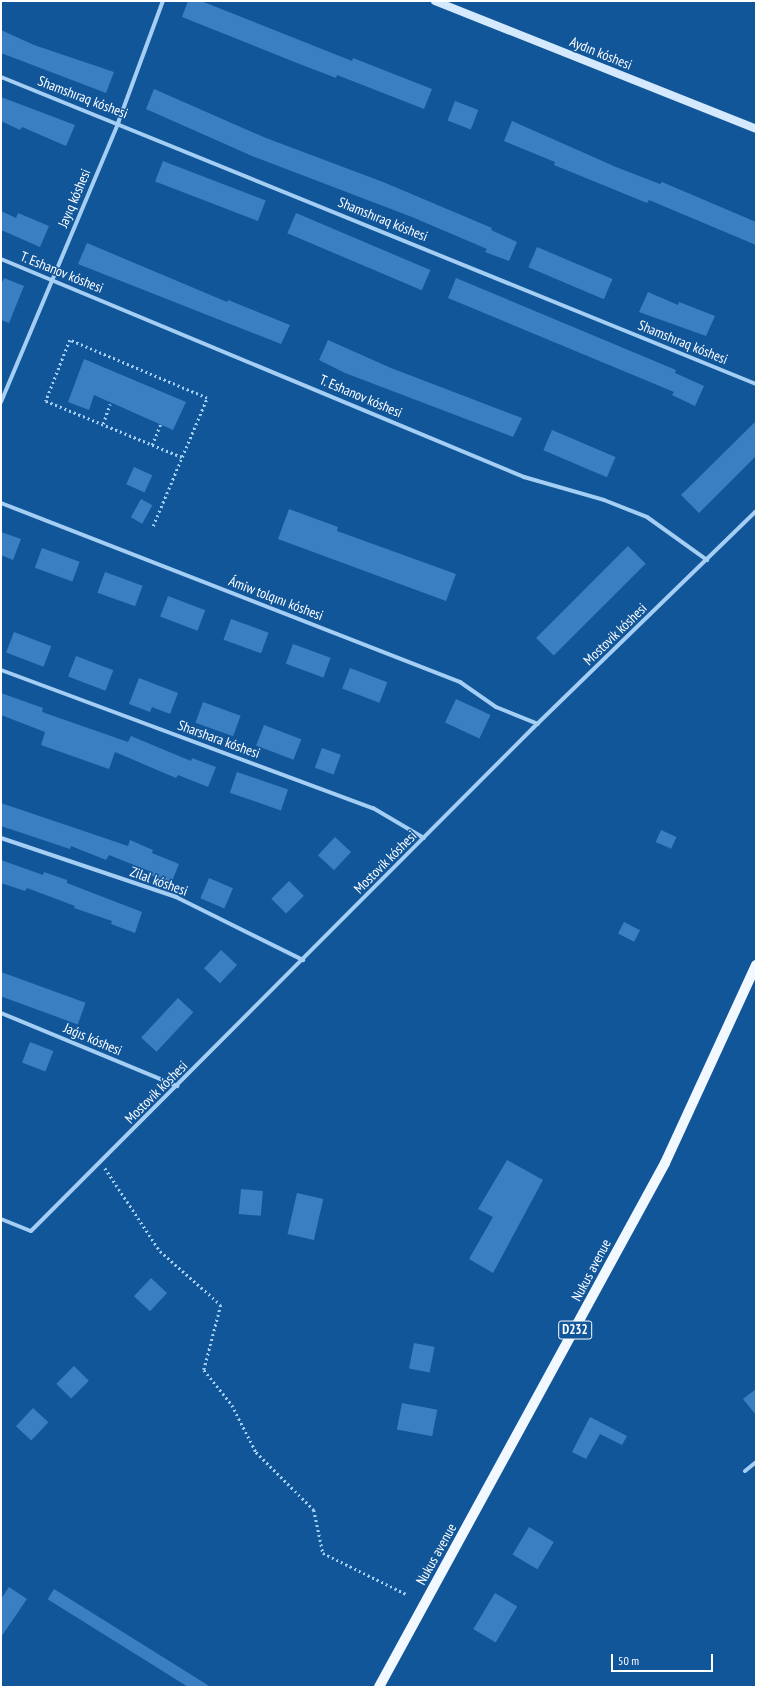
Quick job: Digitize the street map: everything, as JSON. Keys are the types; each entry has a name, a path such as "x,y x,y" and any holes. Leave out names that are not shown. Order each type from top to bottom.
{"main road":[{"name":"Nukus avenue","path":"379,1687 665,1163 756,965"}],"street":[{"name":"Jayıq kóshesi","path":"1,402 118,123 163,1"},
{"name":"Aydın kóshesi","path":"436,1 756,130"},
{"name":"Shamshıraq kóshesi","path":"1,77 118,123 756,384"},
{"name":"T. Eshanov kóshesi","path":"1,259 53,279 524,477 604,500 647,517 707,560"},
{"name":"Ámiw tolqını kóshesi","path":"1,503 460,682 496,707 538,724"},
{"name":"Mostovik kóshesi","path":"1,1219 31,1231 538,724 756,511"},
{"name":"Sharshara kóshesi","path":"1,670 373,808 424,838"},
{"name":"Zilal kóshesi","path":"1,838 176,897 303,960"},
{"name":"Jaǵıs kóshesi","path":"1,1013 177,1086"},
{"path":"745,1471 756,1462"}],"path":[{"path":"153,526 207,398 70,340 46,401 182,457"},
{"path":"103,424 110,404"},
{"path":"152,445 160,424"},
{"path":"101,1162 160,1251 221,1305 204,1370 232,1405 256,1452 314,1510 323,1553 406,1594"}],"building":[{"path":"188,1 201,1 352,61 353,58 432,89 424,109 337,75 336,78 182,17"},
{"path":"1,30 34,45 114,72 106,93 1,53"},
{"path":"154,89 266,138 383,182 492,228 491,230 517,242 509,261 485,252 487,249 412,217 252,156 146,109"},
{"path":"1,97 75,125 66,146 22,127 20,130 1,121"},
{"path":"455,101 478,110 471,130 447,121"},
{"path":"512,121 616,167 660,184 662,182 756,222 756,245 649,200 647,203 554,165 555,162 504,141"},
{"path":"163,161 266,200 258,221 155,182"},
{"path":"1,211 16,218 18,213 49,226 40,247 1,230"},
{"path":"296,213 430,270 422,290 287,233"},
{"path":"87,243 227,302 228,300 290,325 281,344 78,264"},
{"path":"537,247 612,279 604,299 528,267"},
{"path":"4,278 24,286 9,323 1,320 1,285"},
{"path":"456,278 676,370 675,373 704,386 695,406 672,395 674,392 448,298"},
{"path":"648,292 678,305 679,302 715,316 706,336 639,312"},
{"path":"328,340 391,368 522,418 513,437 345,373 319,360"},
{"path":"84,359 186,402 173,430 94,395 89,410 68,402"},
{"path":"756,421 756,456 699,513 681,495"},
{"path":"552,430 616,457 607,477 543,450"},
{"path":"134,467 152,475 145,492 126,484"},
{"path":"141,499 152,505 142,524 131,517"},
{"path":"289,509 338,527 337,531 456,574 446,601 278,539"},
{"path":"1,532 21,539 13,560 1,555"},
{"path":"628,546 646,564 554,656 536,638"},
{"path":"42,548 80,562 72,581 35,568"},
{"path":"105,572 143,586 135,606 97,593"},
{"path":"168,596 205,610 197,631 160,617"},
{"path":"231,619 269,633 261,653 223,640"},
{"path":"14,632 51,646 43,667 6,653"},
{"path":"293,644 331,658 323,677 286,664"},
{"path":"76,656 113,670 105,691 68,677"},
{"path":"350,668 387,682 379,703 342,689"},
{"path":"139,678 178,693 170,714 152,707 150,712 129,704"},
{"path":"1,693 43,708 42,712 128,742 131,736 191,761 192,758 216,767 208,787 178,775 176,778 115,752 109,769 41,745 45,732 1,715"},
{"path":"456,699 490,715 479,739 445,723"},
{"path":"203,702 241,716 233,736 195,723"},
{"path":"264,725 301,739 293,760 256,746"},
{"path":"322,748 341,755 334,775 315,768"},
{"path":"237,772 288,790 281,810 230,793"},
{"path":"1,803 128,846 130,840 153,850 152,853 179,864 171,884 148,874 149,871 109,855 106,860 71,846 70,849 1,826"},
{"path":"661,830 677,837 671,849 656,842"},
{"path":"335,837 351,852 334,870 318,855"},
{"path":"1,860 43,875 44,872 67,880 67,883 142,912 135,933 111,924 112,921 74,908 75,906 27,888 25,891 1,883"},
{"path":"209,878 233,888 224,908 200,898"},
{"path":"289,881 304,896 286,914 271,899"},
{"path":"624,922 640,930 634,942 618,934"},
{"path":"221,950 237,965 220,983 204,968"},
{"path":"1,972 86,1003 78,1024 1,996"},
{"path":"178,998 193,1012 157,1052 141,1037"},
{"path":"30,1042 53,1051 45,1071 22,1063"},
{"path":"507,1160 543,1180 493,1273 469,1259 493,1217 478,1209"},
{"path":"241,1189 263,1191 261,1216 239,1214"},
{"path":"297,1193 323,1199 314,1240 288,1234"},
{"path":"151,1278 167,1293 150,1311 134,1296"},
{"path":"414,1343 435,1347 430,1373 409,1369"},
{"path":"74,1366 89,1381 71,1399 56,1384"},
{"path":"756,1389 756,1415 743,1399"},
{"path":"402,1403 437,1410 432,1436 397,1430"},
{"path":"33,1408 48,1422 31,1441 16,1426"},
{"path":"590,1417 627,1436 622,1445 600,1434 586,1459 572,1452"},
{"path":"529,1527 554,1542 537,1569 513,1554"},
{"path":"9,1587 27,1599 1,1637 1,1599"},
{"path":"54,1589 209,1686 188,1687 48,1599"},
{"path":"495,1593 517,1606 496,1642 473,1629"}]}
